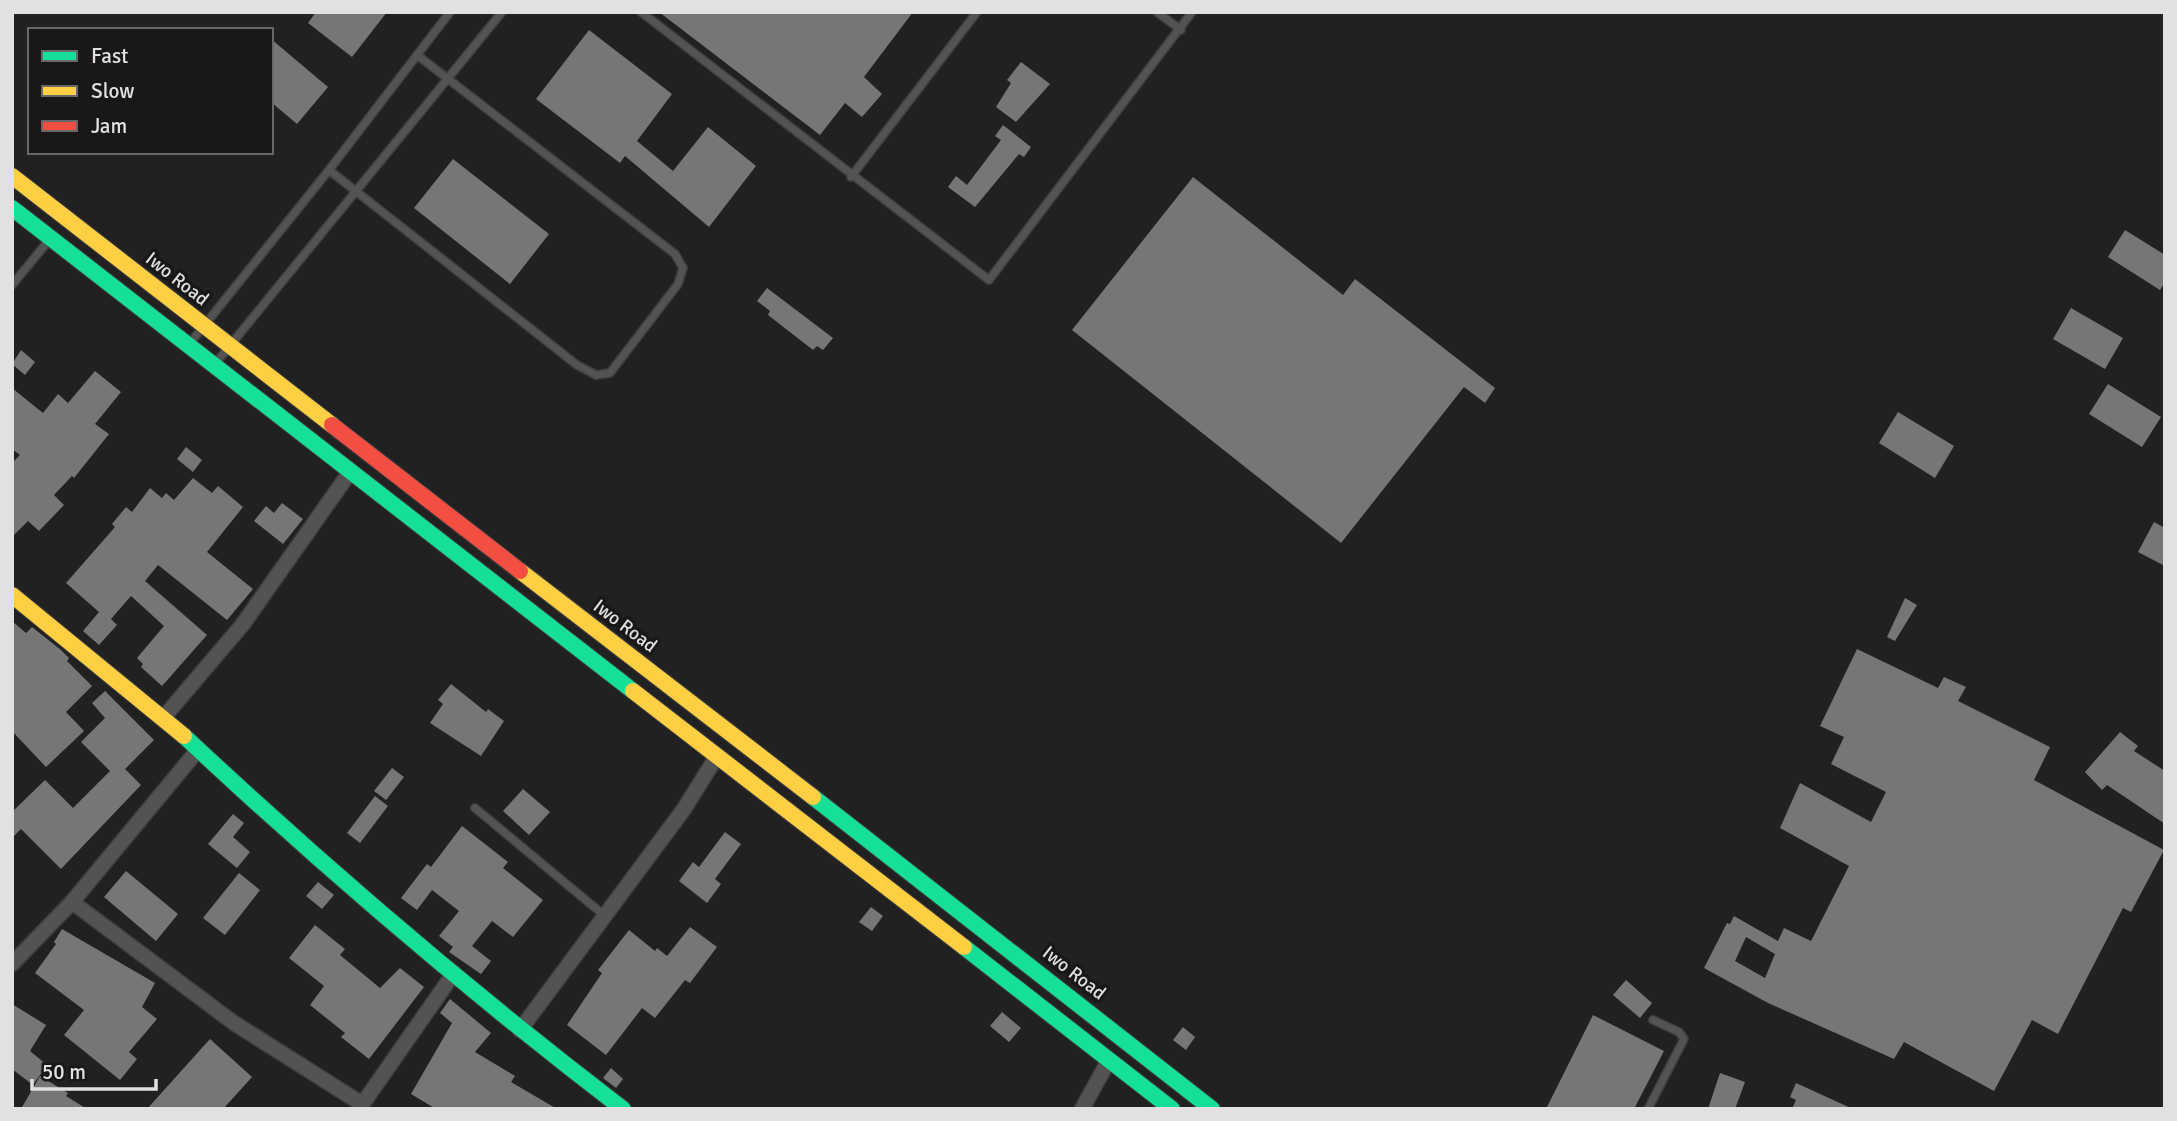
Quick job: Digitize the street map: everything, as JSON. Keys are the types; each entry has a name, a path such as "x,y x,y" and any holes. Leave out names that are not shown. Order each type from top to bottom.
{"main road":[{"name":"Iwo Road","path":"12,176 776,766 1212,1109"},
{"path":"12,208 213,367 1172,1109"},
{"path":"12,595 164,717 197,751 306,850 520,1030 623,1109"},
{"path":"759,788 776,766"}],"street":[{"path":"164,717 243,624 350,472"},
{"path":"12,964 72,902 197,751"},
{"path":"520,1030 684,809 717,756"},
{"path":"72,902 124,937 234,1023 360,1107 454,973"},
{"path":"1082,1109 1109,1060"}],"lane":[{"path":"187,346 329,170 450,12"},
{"path":"213,367 502,12"},
{"path":"641,12 851,177 989,280 1192,12"},
{"path":"851,177 976,12"},
{"path":"1157,12 1181,30"},
{"path":"329,170 577,365 596,375 610,373 678,284 683,268 680,262 674,254 417,55"},
{"path":"12,285 51,238"},
{"path":"475,808 605,916"},
{"path":"1648,1109 1684,1039 1679,1032 1653,1020"}],"building":[{"path":"316,12 387,12 352,57 308,23"},
{"path":"659,12 913,12 864,77 882,94 862,117 845,103 820,135"},
{"path":"589,30 672,94 637,141 673,171 708,127 756,166 709,227 625,156 620,163 536,99"},
{"path":"273,41 328,87 297,124 273,104"},
{"path":"1021,62 1050,84 1016,122 996,107 1011,83 1007,80"},
{"path":"1003,125 1031,147 1024,157 1019,154 975,207 948,187 956,176 967,185 1001,140 995,136"},
{"path":"453,159 549,234 510,284 414,208"},
{"path":"1193,177 1343,295 1355,279 1495,388 1485,403 1464,387 1341,543 1072,330"},
{"path":"2125,230 2165,255 2165,282 2160,290 2108,257"},
{"path":"767,288 833,338 823,350 817,346 813,350 768,315 770,311 757,301"},
{"path":"2071,308 2123,338 2105,369 2053,339"},
{"path":"21,350 35,362 25,375 12,364"},
{"path":"95,371 121,392 95,424 109,434 74,478 72,476 54,495 64,505 39,531 28,521 12,537 12,463 20,455 12,449 12,388 43,413 58,394 68,403"},
{"path":"2108,384 2161,417 2142,447 2089,414"},
{"path":"1898,412 1954,446 1935,478 1879,443"},
{"path":"186,447 202,460 193,472 177,459"},
{"path":"193,478 212,493 218,486 243,507 207,552 253,589 227,620 158,565 145,581 207,635 162,686 141,667 143,664 137,658 164,626 131,596 111,619 117,625 99,645 83,631 99,612 66,583 115,527 112,524 126,507 132,512 150,488 162,498 166,493 174,500"},
{"path":"282,503 303,519 283,544 254,521 266,506 274,513"},
{"path":"2154,522 2165,528 2165,566 2138,552"},
{"path":"1905,598 1917,605 1895,641 1887,637"},
{"path":"12,621 26,633 32,627 61,650 69,658 67,661 92,686 66,712 84,731 46,767 12,731"},
{"path":"1857,649 1938,688 1944,677 1966,687 1958,701 2050,747 2034,780 2164,850 2131,912 2123,908 2058,1034 2032,1020 1994,1091 1904,1042 1894,1059 1768,1003 1704,968 1727,923 1730,924 1734,916 1778,941 1784,928 1811,941 1849,866 1780,828 1800,783 1871,822 1886,792 1831,764 1844,737 1820,726","holes":["1746,937 1775,954 1765,978 1735,961"]},
{"path":"451,684 486,712 488,709 504,721 481,756 430,723 443,704 438,700"},
{"path":"105,691 154,740 125,769 141,785 61,869 21,829 12,838 12,812 45,780 73,808 110,771 81,742 105,718 92,703"},
{"path":"2120,732 2138,746 2134,751 2165,771 2165,824 2107,785 2102,790 2085,772"},
{"path":"392,768 404,777 386,800 374,791"},
{"path":"523,789 550,812 529,835 503,811"},
{"path":"375,796 388,806 360,843 347,833"},
{"path":"233,814 244,823 233,837 250,852 237,868 208,844"},
{"path":"462,826 508,862 503,868 543,900 513,937 492,921 472,946 491,961 481,974 449,952 453,947 439,936 459,911 432,890 417,910 401,898 427,864 431,867"},
{"path":"725,832 741,844 715,879 721,884 707,903 679,881 693,862 699,867"},
{"path":"126,871 178,914 156,941 104,897"},
{"path":"239,873 260,890 225,935 203,918"},
{"path":"318,882 334,895 322,909 306,896"},
{"path":"871,907 883,916 872,931 859,922"},
{"path":"315,925 345,949 340,955 380,988 400,968 424,987 369,1059 341,1037 345,1033 310,1005 324,986 289,958"},
{"path":"690,927 717,947 690,983 685,980 655,1018 642,1008 606,1055 567,1025 602,973 598,970 629,930 655,951 657,948 667,956"},
{"path":"62,929 155,983 142,1007 157,1019 129,1052 137,1059 120,1080 64,1035 84,1010 35,973 56,944 54,942"},
{"path":"1626,980 1652,1003 1640,1018 1613,995"},
{"path":"450,999 491,1033 475,1052 515,1076 511,1082 557,1109 436,1109 411,1094 452,1023 440,1013"},
{"path":"12,1004 46,1025 30,1051 47,1065 33,1085 12,1069"},
{"path":"1002,1012 1021,1028 1009,1042 990,1026"},
{"path":"1593,1015 1664,1051 1634,1109 1546,1109"},
{"path":"1183,1027 1195,1037 1186,1050 1173,1040"},
{"path":"210,1039 252,1077 223,1109 147,1109"},
{"path":"611,1068 623,1079 616,1088 603,1078"},
{"path":"1720,1073 1745,1082 1735,1109 1708,1109"},
{"path":"40,1076 68,1093 66,1096 87,1109 21,1109"},
{"path":"1796,1083 1853,1109 1792,1109 1796,1100 1790,1097"}],"traffic: fast":[{"path":"12,208 633,691"},
{"path":"184,736 399,928 623,1109"},
{"path":"813,797 1212,1109"},
{"path":"964,947 1172,1109"}],"traffic: slow":[{"path":"12,176 332,425"},
{"path":"520,571 813,797"},
{"path":"12,595 184,736"},
{"path":"633,691 964,947"}],"traffic: jam":[{"path":"332,425 520,571"}]}
